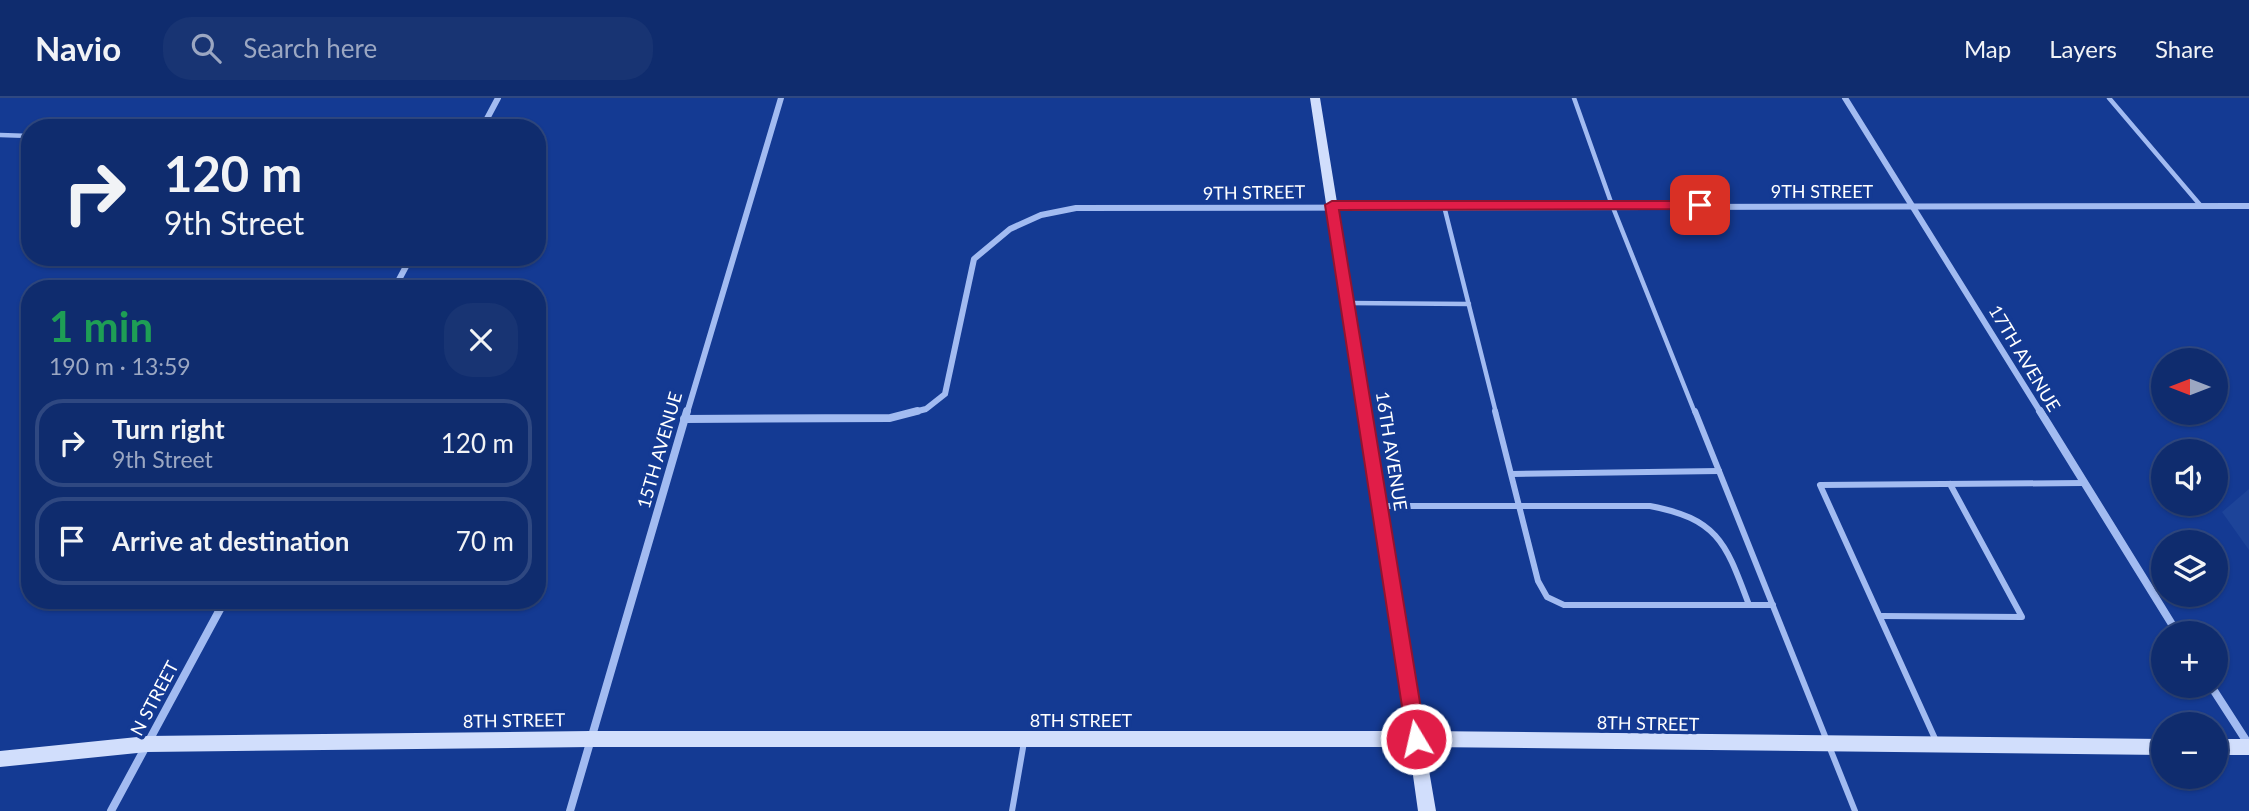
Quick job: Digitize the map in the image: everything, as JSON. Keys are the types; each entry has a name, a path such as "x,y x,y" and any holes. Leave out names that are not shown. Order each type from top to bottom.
{"main road":[{"name":"16TH AVENUE","path":"1315,98 1427,811"},
{"name":"8TH STREET","path":"0,759 147,744 590,739 1416,739 2151,747"},
{"path":"2228,747 2249,746"}],"street":[{"path":"487,119 498,98"},
{"name":"15TH AVENUE","path":"570,811 781,98"},
{"name":"17TH AVENUE","path":"1845,98 2170,621"},
{"name":"9TH STREET","path":"684,419 890,418 926,409 945,394 974,259 1010,229 1041,215 1076,208 1332,205 2249,206"},
{"name":"N STREET","path":"111,811 220,609"},
{"path":"2219,698 2249,746"}],"lane":[{"path":"1574,98 1612,205 1855,811"},
{"path":"2109,98 2201,206"},
{"path":"0,135 21,135"},
{"path":"1444,206 1538,581 1547,597 1564,605 1773,605"},
{"path":"1347,303 1469,304"},
{"path":"1512,474 1719,471"},
{"path":"1939,746 1820,485 2083,483"},
{"path":"1881,616 2022,617 1950,484"},
{"path":"1379,506 1650,506 1674,509 1693,516 1710,527 1727,547 1749,605"},
{"path":"1012,811 1024,739"}],"route":[{"path":"1416,739 1332,205 1700,205"}]}
